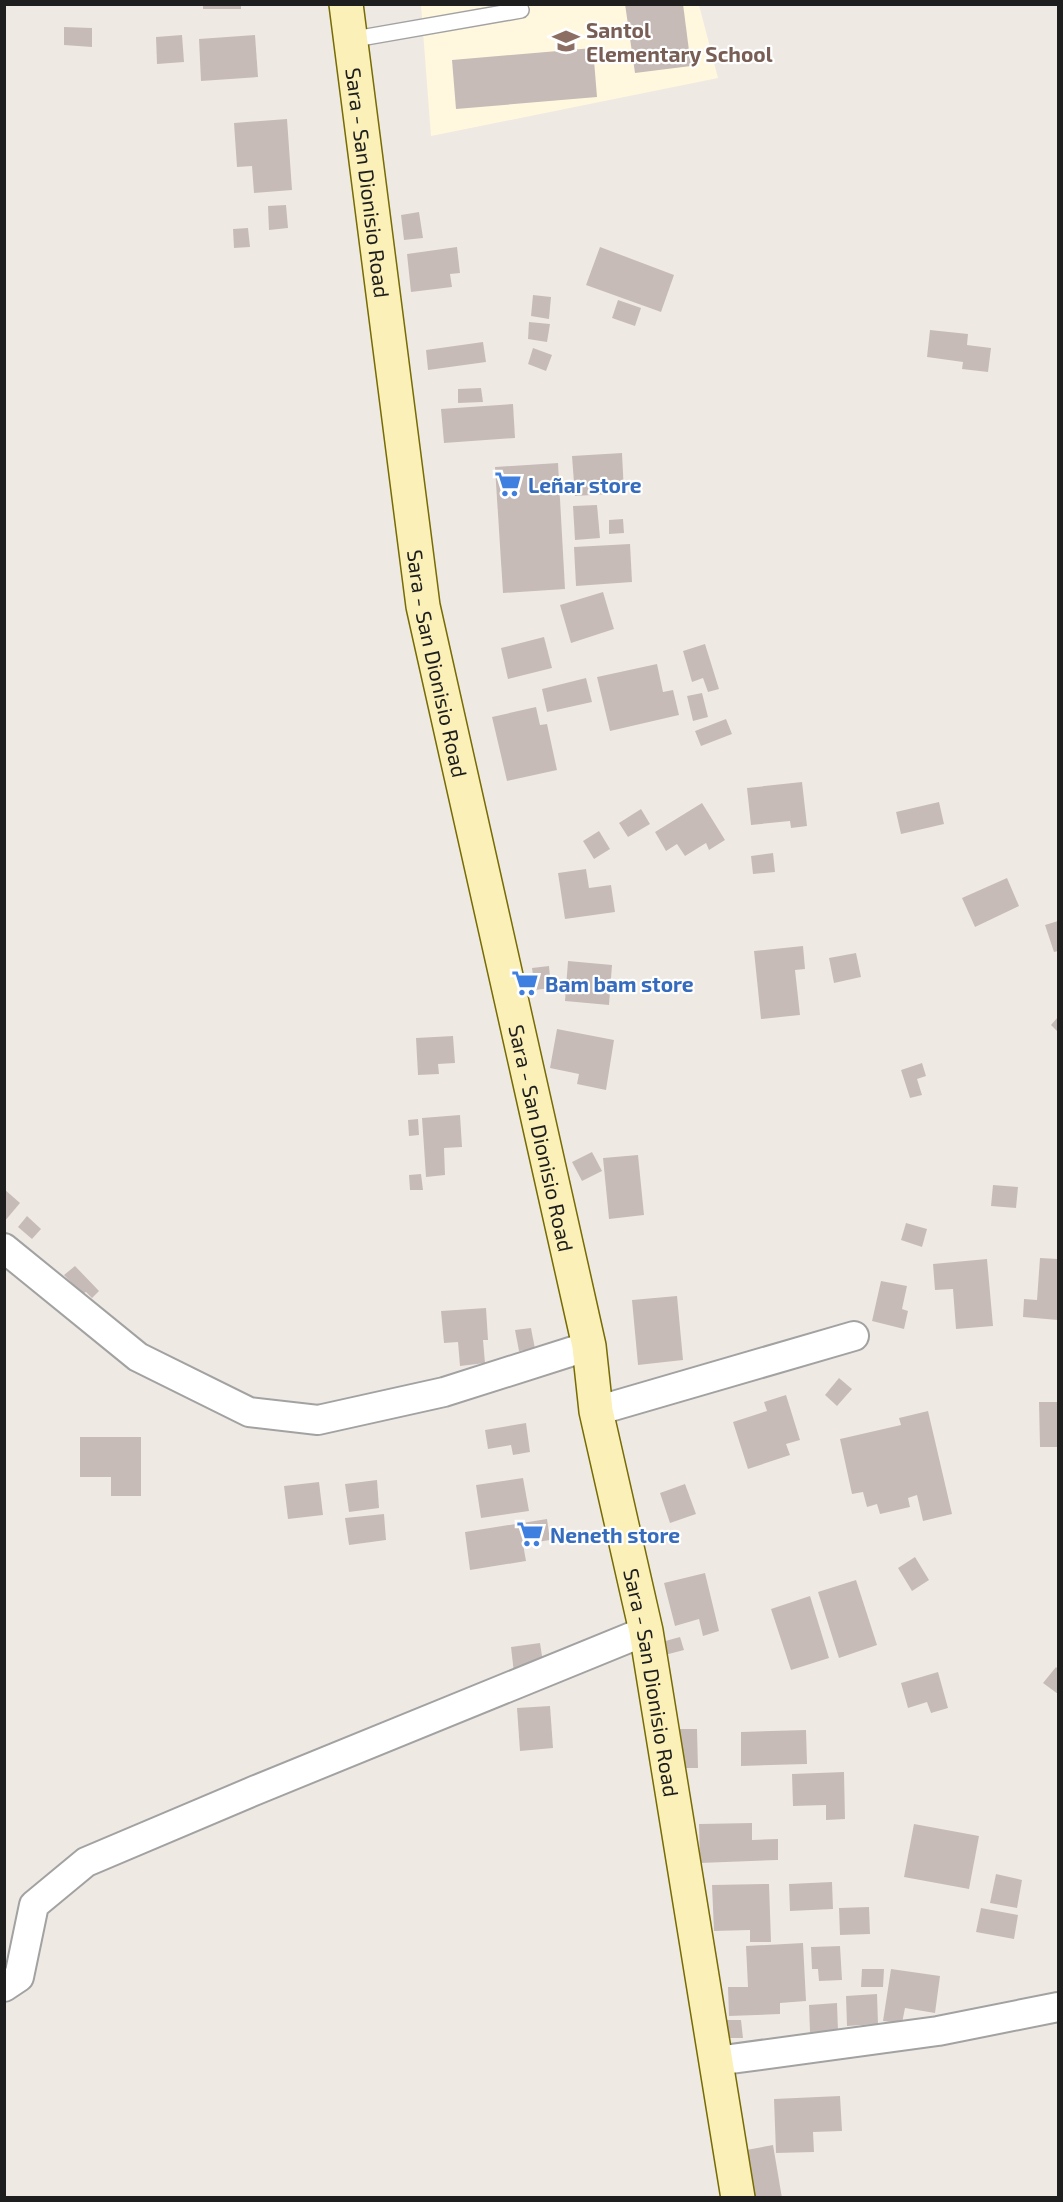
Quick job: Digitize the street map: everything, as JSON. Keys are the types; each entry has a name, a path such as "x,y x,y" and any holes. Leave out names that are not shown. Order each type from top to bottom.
{"main road":[{"name":"Sara - San Dionisio Road","path":"346,4 423,606 589,1346 596,1411 646,1631 738,2198"}],"street":[{"path":"4,1248 138,1357 249,1412 318,1420 444,1392 589,1346"},
{"path":"596,1411 854,1336"},
{"path":"4,1987 19,1977 34,1905 86,1862 267,1785 646,1631"},
{"path":"716,2061 938,2031 1059,2007"}],"lane":[{"path":"349,40 520,10"}],"shaded area":[{"name":"Santol Elementary School","path":"421,5 699,5 718,78 431,136"}],"building":[{"path":"203,4 241,4 241,9 203,9"},
{"path":"625,4 683,4 691,66 635,73"},
{"path":"64,27 92,28 92,47 64,45"},
{"path":"182,35 184,62 157,64 156,37"},
{"path":"255,35 258,77 201,81 199,39"},
{"path":"593,48 597,97 456,109 452,60"},
{"path":"287,119 292,190 254,193 252,166 237,167 234,123"},
{"path":"286,205 288,228 269,230 268,206"},
{"path":"419,212 423,238 404,240 401,215"},
{"path":"248,228 250,247 234,248 233,229"},
{"path":"457,247 460,273 450,274 452,287 411,292 407,254"},
{"path":"600,247 674,275 661,312 586,285"},
{"path":"533,295 551,297 549,319 531,316"},
{"path":"618,300 641,308 635,326 612,318"},
{"path":"529,322 550,324 547,342 528,339"},
{"path":"930,330 968,334 967,345 991,348 988,372 962,369 963,362 927,357"},
{"path":"483,342 486,362 428,370 426,350"},
{"path":"533,348 552,355 546,371 528,364"},
{"path":"481,388 483,402 458,403 458,389"},
{"path":"513,404 515,438 444,443 441,409"},
{"path":"622,453 624,493 575,496 572,456"},
{"path":"558,463 565,589 503,593 495,467"},
{"path":"597,505 600,538 575,540 573,506"},
{"path":"623,519 624,533 609,534 609,520"},
{"path":"630,544 632,582 576,586 574,547"},
{"path":"603,592 614,629 571,643 560,605"},
{"path":"544,637 552,668 508,679 501,648"},
{"path":"705,644 719,689 708,692 703,678 692,682 683,651"},
{"path":"657,664 663,692 673,690 679,715 610,731 597,677"},
{"path":"586,678 592,702 547,712 542,689"},
{"path":"702,693 708,717 693,721 687,696"},
{"path":"536,707 540,725 547,724 557,770 507,781 492,717"},
{"path":"726,719 732,734 701,746 695,731"},
{"path":"802,782 807,826 791,828 790,821 751,825 747,788"},
{"path":"939,802 944,824 901,834 896,812"},
{"path":"702,803 725,840 709,850 706,843 685,856 677,844 666,851 655,832"},
{"path":"641,809 650,824 628,837 619,823"},
{"path":"599,831 610,849 594,859 583,841"},
{"path":"773,853 775,872 753,874 751,856"},
{"path":"586,869 589,888 611,885 615,912 565,919 558,873"},
{"path":"1007,878 1019,906 975,927 962,898"},
{"path":"1058,921 1058,951 1054,952 1045,925"},
{"path":"803,946 805,969 795,970 800,1015 761,1019 754,951"},
{"path":"856,953 861,977 834,983 829,958"},
{"path":"568,961 612,965 609,1005 565,1001"},
{"path":"549,966 551,988 535,990 532,968"},
{"path":"1058,1017 1058,1032 1051,1025"},
{"path":"557,1029 614,1040 606,1090 577,1084 579,1074 550,1068"},
{"path":"453,1036 455,1063 438,1064 439,1074 418,1075 416,1038"},
{"path":"922,1063 926,1076 917,1079 922,1095 910,1098 901,1070"},
{"path":"460,1115 462,1147 444,1148 445,1175 426,1177 422,1118"},
{"path":"418,1119 419,1135 409,1136 408,1120"},
{"path":"592,1152 602,1171 582,1181 572,1162"},
{"path":"638,1155 644,1215 609,1219 603,1158"},
{"path":"421,1174 423,1190 410,1190 409,1175"},
{"path":"993,1185 1018,1187 1016,1208 991,1206"},
{"path":"4,1189 20,1203 4,1222"},
{"path":"27,1216 41,1229 32,1239 18,1227"},
{"path":"906,1223 927,1229 922,1247 901,1240"},
{"path":"1040,1258 1058,1259 1058,1320 1023,1317 1024,1299 1037,1300"},
{"path":"987,1259 993,1326 956,1329 953,1289 935,1290 933,1264"},
{"path":"75,1266 99,1291 92,1298 86,1292 82,1294 64,1275"},
{"path":"881,1281 907,1286 902,1309 908,1311 904,1329 872,1321"},
{"path":"677,1296 683,1360 638,1365 632,1300"},
{"path":"486,1308 488,1340 483,1340 485,1363 460,1366 458,1342 444,1343 441,1311"},
{"path":"531,1328 535,1349 519,1351 515,1330"},
{"path":"839,1378 852,1389 837,1406 825,1395"},
{"path":"786,1395 800,1440 786,1444 790,1455 748,1469 733,1422 767,1411 764,1402"},
{"path":"1039,1402 1058,1402 1058,1447 1040,1447"},
{"path":"928,1411 952,1514 923,1521 917,1495 908,1498 910,1507 880,1514 877,1504 867,1507 863,1492 852,1494 840,1439 901,1425 899,1418"},
{"path":"526,1423 530,1452 513,1455 511,1445 488,1449 485,1430"},
{"path":"80,1437 141,1437 141,1496 111,1496 111,1477 80,1477"},
{"path":"523,1478 529,1511 481,1518 476,1485"},
{"path":"377,1480 379,1508 349,1512 345,1484"},
{"path":"319,1482 323,1515 288,1519 284,1486"},
{"path":"685,1484 696,1514 670,1523 660,1493"},
{"path":"384,1514 386,1540 349,1545 345,1518"},
{"path":"547,1519 550,1540 523,1544 526,1561 470,1570 465,1532"},
{"path":"915,1557 929,1580 912,1591 898,1568"},
{"path":"705,1573 719,1631 703,1636 699,1619 675,1626 664,1583"},
{"path":"856,1580 877,1645 839,1658 818,1592"},
{"path":"810,1596 829,1658 791,1670 771,1609"},
{"path":"680,1637 684,1650 661,1656 658,1643"},
{"path":"540,1643 544,1669 514,1673 511,1647"},
{"path":"1056,1667 1058,1669 1058,1694 1043,1683"},
{"path":"938,1672 948,1708 931,1713 927,1702 908,1708 901,1683"},
{"path":"550,1706 553,1748 520,1751 517,1708"},
{"path":"670,1729 697,1729 698,1768 670,1768"},
{"path":"806,1730 807,1764 741,1766 741,1732"},
{"path":"844,1772 845,1819 826,1820 826,1805 793,1806 792,1774"},
{"path":"752,1823 752,1840 778,1839 778,1860 700,1863 699,1824"},
{"path":"914,1824 979,1836 969,1889 904,1877"},
{"path":"996,1874 1022,1880 1017,1908 990,1903"},
{"path":"832,1882 833,1909 790,1911 789,1884"},
{"path":"769,1884 771,1942 750,1942 750,1930 714,1931 712,1885"},
{"path":"869,1907 870,1934 840,1935 839,1908"},
{"path":"981,1908 1018,1915 1014,1939 976,1932"},
{"path":"803,1943 806,2001 780,2003 780,2014 729,2016 728,1987 748,1987 746,1946"},
{"path":"840,1946 842,1980 819,1981 818,1969 812,1969 811,1947"},
{"path":"862,1969 884,1969 883,1987 861,1987"},
{"path":"891,1969 940,1976 935,2013 905,2008 902,2023 883,2021"},
{"path":"877,1994 878,2024 847,2026 846,1996"},
{"path":"837,2003 838,2031 810,2032 809,2005"},
{"path":"726,2020 741,2020 743,2038 727,2038"},
{"path":"840,2096 842,2131 813,2132 814,2152 776,2153 774,2099"},
{"path":"773,2145 782,2198 747,2198 736,2152"}],"place":[{"name":"Santol Elementary School","path":"566,41"},
{"name":"Leñar store","path":"508,484"},
{"name":"Bam bam store","path":"525,983"},
{"name":"Neneth store","path":"530,1534"}]}
